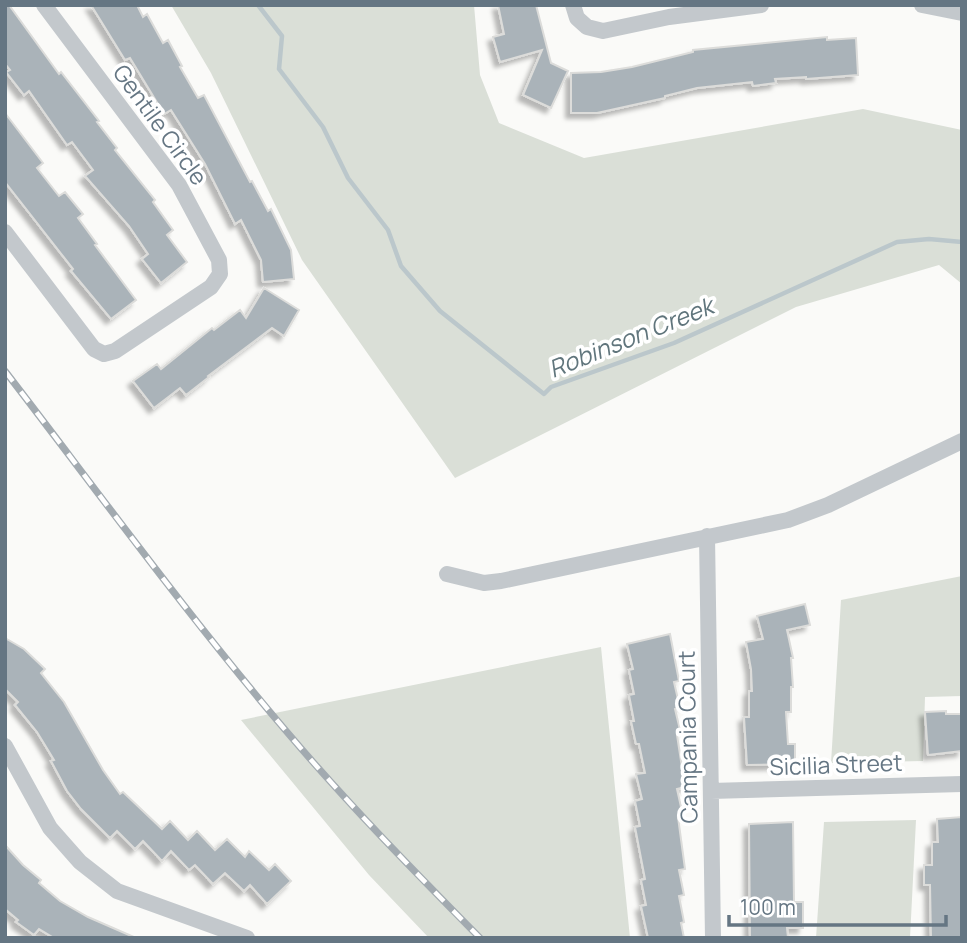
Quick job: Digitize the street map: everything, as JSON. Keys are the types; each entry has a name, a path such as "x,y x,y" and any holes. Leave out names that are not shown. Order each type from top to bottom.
{"street":[{"name":"Gentile Circle","path":"5,232 94,349 104,354 115,351 211,287 220,274 219,260 179,184 44,5"},
{"path":"573,5 577,18 587,27 603,31 669,17 761,5"},
{"path":"922,5 962,13"},
{"path":"447,574 485,583 501,581 788,520 828,505 962,441"},
{"name":"Campania Court","path":"708,536 713,938"},
{"path":"5,746 50,828 80,862 117,891 247,938"},
{"name":"Sicilia Street","path":"711,791 962,784"}],"shaded area":[{"path":"171,5 474,5 480,75 499,123 584,158 863,109 962,130 962,284 939,265 796,307 455,478 302,260 211,73"},
{"path":"962,576 962,696 925,697 923,761 831,763 841,600"},
{"path":"601,647 630,938 429,938 369,875 241,720"},
{"path":"916,820 910,938 816,938 824,822"}],"building":[{"path":"5,5 9,5 59,74 61,72 99,121 97,122 117,148 115,150 155,200 153,202 173,230 167,235 187,262 161,283 142,259 148,254 129,226 85,176 93,170 72,142 67,145 29,91 24,95 6,72 10,70 5,64"},
{"path":"91,5 137,5 143,17 147,14 163,43 168,40 198,98 204,95 250,182 252,181 268,211 271,209 291,250 294,279 263,282 261,260 241,220 235,224 205,164 171,110 164,114 130,58 125,60"},
{"path":"498,5 536,5 551,63 568,71 551,108 523,95 542,50 500,62 493,37 504,34"},
{"path":"827,37 827,40 856,38 858,75 775,79 776,83 753,86 752,82 697,88 597,113 571,113 571,73 632,67 693,50"},
{"path":"5,113 43,163 37,168 59,196 65,192 83,214 78,218 136,300 111,319 71,271 73,269 5,182"},
{"path":"264,288 299,310 284,336 272,328 186,395 180,388 154,408 133,381 157,364 161,369 212,328 214,330 240,310 246,318"},
{"path":"805,604 810,625 787,630 793,658 793,687 791,712 786,712 788,744 795,744 795,764 747,765 744,717 749,717 749,691 752,691 746,642 763,639 757,616"},
{"path":"670,634 679,681 674,682 680,708 675,709 681,734 677,735 685,787 677,789 683,816 678,817 685,869 679,870 684,895 679,896 684,938 648,938 641,906 646,905 641,880 645,879 635,827 640,826 635,801 642,799 636,774 645,773 631,721 634,721 629,695 634,694 629,670 633,669 627,644"},
{"path":"5,638 24,649 45,669 41,673 64,702 120,794 123,792 162,829 170,821 188,840 197,831 215,850 227,839 245,857 249,851 269,870 275,864 291,881 267,904 250,885 244,891 225,873 213,884 195,865 189,870 171,851 162,861 143,841 135,849 117,831 110,838 67,791 51,761 54,760 37,732 15,705 18,702 5,689"},
{"path":"946,711 946,714 962,714 962,751 928,755 925,712"},
{"path":"962,817 962,938 931,938 930,885 924,885 924,865 932,865 932,842 938,842 937,819"},
{"path":"793,822 794,902 803,902 803,928 787,928 788,938 750,938 749,824"},
{"path":"5,845 41,880 39,883 60,901 88,917 136,938 54,938 39,929 34,935 16,922 18,920 5,909"}],"waterway":[{"name":"Robinson Creek","path":"258,5 282,36 279,69 323,127 348,178 388,230 401,266 440,311 544,394 551,387 674,343 897,242 929,239 962,242"}],"railway":[{"path":"5,371 250,688 357,811 480,938"}]}
